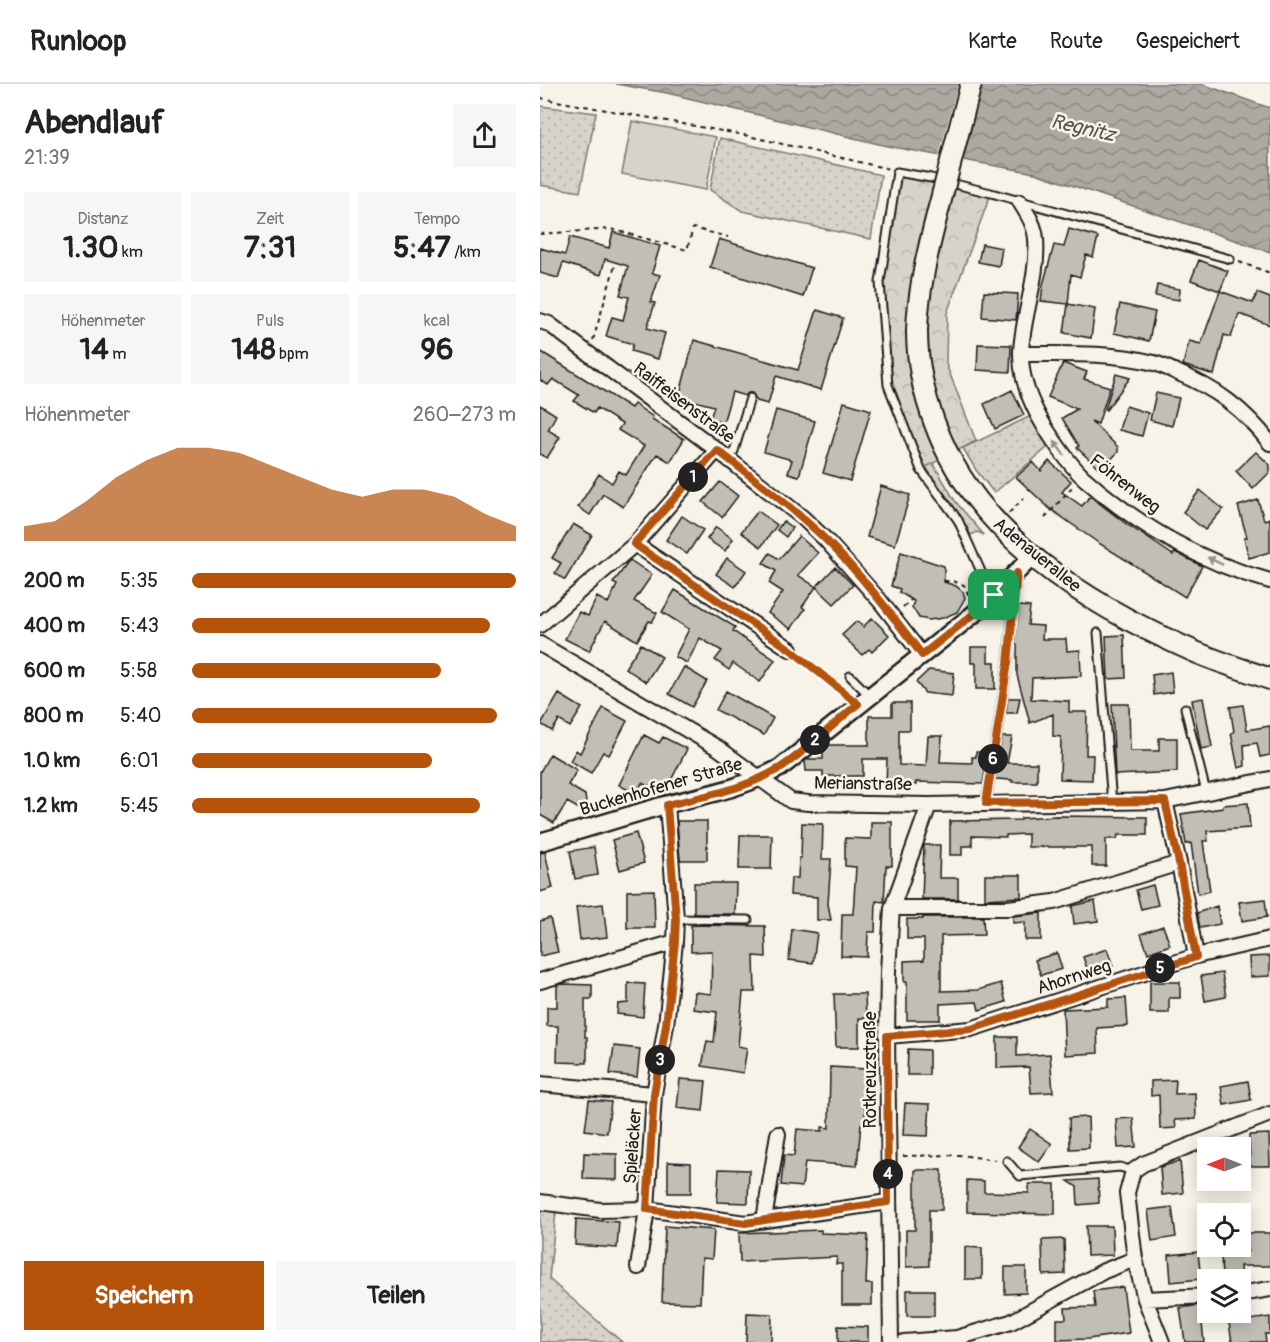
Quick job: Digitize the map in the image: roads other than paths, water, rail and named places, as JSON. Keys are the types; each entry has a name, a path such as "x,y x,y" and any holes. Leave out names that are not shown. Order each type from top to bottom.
{"main road":[{"name":"Adenauerallee","path":"971,84 938,211 920,298 917,333 920,368 928,406 941,442 971,492 989,515 1033,556 1071,585 1103,606 1194,651 1270,679"}],"street":[{"name":"Föhrenweg","path":"1020,201 1029,215 1036,237 1036,259 1023,329 1021,354 1023,377 1032,405 1056,445 1083,477 1163,536 1228,568 1270,580"},
{"name":"Raiffeisenstraße","path":"540,321 549,324 588,353 803,518 826,540 892,615 922,655"},
{"path":"1021,354 1094,354 1155,363 1191,378 1222,395 1246,416 1270,443"},
{"path":"540,625 634,544 717,450"},
{"path":"634,544 790,649"},
{"name":"Merianstraße","path":"1033,556 975,613 780,768 759,779 790,801 929,805 1165,801 1270,779"},
{"path":"540,644 718,748 759,779"},
{"name":"Buckenhofener Straße","path":"540,842 667,805 733,789 759,779"},
{"path":"1165,801 1196,957"},
{"name":"Spieläcker","path":"638,1267 647,1209 654,1094 666,1025 675,942 676,919 667,805"},
{"name":"Rotkreuzstraße","path":"891,1342 887,1036 892,908 929,805"},
{"path":"892,908 1008,908 1054,902 1179,863"},
{"name":"Ahornweg","path":"887,1036 971,1029 1196,957 1270,939"},
{"path":"540,981 675,942"},
{"path":"540,1084 654,1094"},
{"path":"1162,1342 1145,1299 1135,1259 1127,1193 1133,1171 1143,1164 1270,1114"},
{"path":"764,1220 778,1134"},
{"path":"540,1202 600,1210 647,1209 745,1223 888,1202"},
{"path":"904,1342 957,1338 1011,1322 1104,1271 1135,1259"},
{"path":"1251,1292 1270,1289"},
{"path":"1145,1299 1197,1297"}],"lane":[{"path":"994,595 987,585 957,520 921,470 888,385 880,282 897,172 931,178 1020,201 1230,260"},
{"path":"729,459 734,451 750,398"},
{"path":"986,803 1008,663 1017,573"},
{"path":"1098,633 1112,803"},
{"path":"850,676 863,700"},
{"path":"1185,708 1206,792"},
{"path":"676,919 748,920"},
{"path":"1007,1161 1020,1176 1120,1167 1133,1171"}],"water":[{"name":"Regnitz","path":"616,84 1202,84 1270,108 1270,252 1035,173 887,146 667,93"}]}
